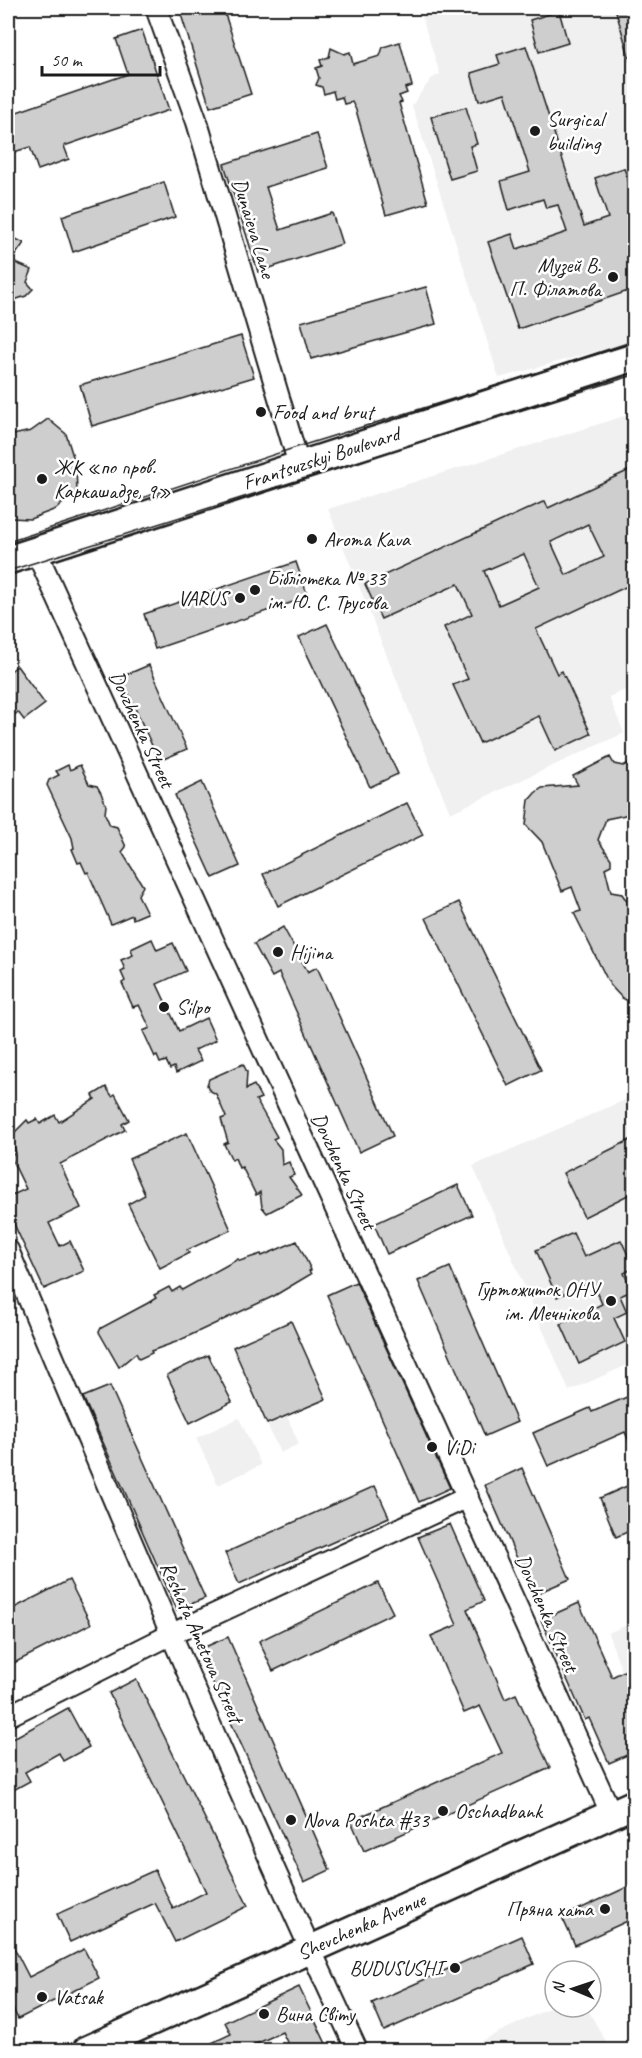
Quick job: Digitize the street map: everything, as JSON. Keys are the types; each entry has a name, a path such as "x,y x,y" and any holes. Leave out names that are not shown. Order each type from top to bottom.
{"street":[{"name":"Dunaieva Lane","path":"156,8 197,122 299,465"},
{"name":"Frantsuzskyi Boulevard","path":"8,560 35,549 634,357"},
{"name":"Dovzhenka Street","path":"35,549 38,561 468,1497 623,1808"},
{"name":"Reshata Ametova Street","path":"8,1250 172,1634 310,1949 357,2050"},
{"path":"8,1716 172,1634 468,1497"},
{"name":"Shevchenka Avenue","path":"87,2050 623,1808"}],"shaded area":[{"path":"419,8 634,8 634,341 499,378 412,105 431,79 440,74"},
{"path":"634,413 634,686 609,697 624,733 450,813 328,509"},
{"path":"634,1096 634,1362 569,1391 473,1166"},
{"path":"287,1416 299,1444 280,1453 267,1424"},
{"path":"239,1418 261,1465 218,1485 196,1438"},
{"path":"634,1622 634,1705 608,1633"},
{"path":"543,2011 543,2019 593,2019 611,2050 463,2050"}],"building":[{"path":"179,8 223,8 251,94 210,107"},
{"path":"615,8 634,8 634,63 631,63"},
{"path":"559,11 568,43 539,52 530,20"},
{"path":"142,30 169,110 64,146 69,159 38,170 30,147 8,154 8,115 128,74 116,39"},
{"path":"400,42 412,86 405,88 407,93 399,96 402,102 399,103 428,203 386,215 356,110 352,102 344,104 342,97 335,99 333,91 324,94 322,87 316,85 319,78 316,68 322,66 320,60 329,57 331,48 344,54 350,52 353,64 380,56 383,47"},
{"path":"526,46 584,226 608,218 595,178 624,168 634,199 634,289 518,329 488,242 512,234 517,249 567,232 558,205 546,208 543,199 509,210 501,181 530,172 505,93 479,101 471,73 500,64 497,55"},
{"path":"466,107 477,144 470,146 477,171 450,179 431,117"},
{"path":"317,134 328,168 266,187 280,230 332,213 342,244 258,272 224,164"},
{"path":"164,182 175,217 73,252 62,216"},
{"path":"8,235 24,243 11,261 32,270 27,282 33,289 26,296 8,302"},
{"path":"426,287 436,324 311,359 301,322"},
{"path":"241,336 254,377 92,426 80,385"},
{"name":"ЖК «по пров. Каркашадзе, 9»","path":"48,419 66,434 76,466 77,491 56,509 30,519 11,518 8,509 8,436 31,431"},
{"path":"634,468 634,583 536,629 557,674 562,671 591,734 555,751 539,716 480,743 453,685 468,679 444,627 472,614 458,584 381,619 365,584 545,501 548,508","holes":["588,524 604,557 566,575 551,542","524,554 539,587 499,605 484,571"]},
{"path":"296,562 308,597 155,649 144,614"},
{"path":"327,624 398,774 370,787 299,637"},
{"path":"149,665 187,749 159,761 121,677"},
{"path":"17,666 45,704 24,720 18,712 8,720 8,673"},
{"path":"610,757 614,764 623,766 629,763 629,775 634,784 634,808 625,815 606,819 598,840 611,859 611,865 605,868 611,892 622,894 633,910 634,1004 622,998 610,985 574,913 581,911 572,887 562,891 542,842 526,825 529,800 535,793 542,788 578,785 573,776"},
{"path":"68,765 70,770 80,765 89,784 97,786 101,793 106,805 105,814 110,825 117,827 126,847 122,852 143,886 138,895 147,913 133,919 132,915 111,924 88,872 86,873 81,862 78,863 72,849 74,848 72,838 47,785 49,780 59,775 56,771"},
{"path":"202,782 240,866 213,878 175,795"},
{"path":"407,803 423,835 278,906 263,874"},
{"path":"459,902 541,1070 508,1086 426,918"},
{"path":"283,927 308,972 317,967 393,1136 359,1152 279,973 272,977 254,944"},
{"path":"152,939 157,950 173,943 186,971 157,984 179,1031 206,1018 216,1040 195,1050 201,1061 176,1073 174,1067 170,1069 166,1061 160,1063 157,1056 155,1057 143,1031 150,1028 139,1005 133,1007 122,983 125,981 121,972 125,970 121,960 133,955 131,949"},
{"path":"243,1064 247,1072 246,1089 254,1085 261,1098 256,1100 277,1137 273,1139 281,1149 282,1165 289,1162 294,1175 289,1177 302,1195 267,1213 262,1207 260,1192 256,1195 242,1167 239,1168 235,1158 232,1160 224,1144 228,1142 221,1119 226,1117 216,1094 209,1090 207,1085 209,1079"},
{"path":"106,1087 112,1096 115,1094 129,1120 122,1124 125,1130 60,1164 81,1208 49,1223 60,1246 70,1241 84,1271 44,1289 8,1211 8,1197 26,1189 10,1156 16,1153 11,1136 27,1120 29,1123 37,1119 40,1124 55,1115 59,1122 95,1099 93,1095"},
{"path":"187,1133 231,1230 187,1250 189,1253 160,1268 128,1204 145,1195 129,1159"},
{"path":"634,1138 634,1192 584,1217 563,1173"},
{"path":"458,1185 472,1215 387,1254 374,1224"},
{"name":"Гуртожиток ОНУ ім. Мечнікова","path":"573,1233 584,1257 621,1240 634,1268 624,1273 632,1291 620,1296 627,1312 614,1318 625,1342 579,1364 561,1324 602,1304 592,1281 557,1297 536,1250"},
{"path":"297,1241 311,1274 274,1296 176,1342 151,1351 152,1353 139,1359 136,1353 119,1367 99,1332 101,1328 148,1303 156,1298 154,1295 169,1287 172,1292 180,1287 182,1290 238,1259 240,1261 261,1254 262,1256"},
{"path":"450,1267 517,1422 485,1436 418,1281"},
{"path":"356,1282 450,1488 419,1502 327,1295"},
{"path":"291,1321 326,1399 267,1424 233,1347"},
{"path":"208,1355 232,1402 190,1423 167,1375"},
{"path":"110,1386 205,1598 177,1610 83,1397"},
{"path":"634,1394 634,1453 625,1432 548,1466 533,1433 590,1408 592,1412"},
{"path":"522,1468 570,1579 533,1595 485,1485"},
{"path":"634,1483 634,1529 616,1537 600,1498"},
{"path":"375,1486 389,1517 239,1584 225,1553"},
{"path":"450,1524 484,1601 467,1609 505,1699 516,1694 550,1768 364,1851 351,1821 502,1753 480,1706 464,1713 431,1636 457,1625 418,1537"},
{"path":"69,1580 91,1624 8,1666 8,1611"},
{"path":"378,1583 393,1613 273,1671 259,1641"},
{"path":"579,1603 612,1677 634,1666 634,1752 609,1763 589,1718 585,1720 541,1620"},
{"path":"228,1637 330,1870 304,1882 198,1650"},
{"path":"136,1679 248,1906 175,1942 155,1903 70,1942 57,1914 155,1870 173,1909 206,1892 109,1693"},
{"path":"68,1708 89,1747 63,1761 59,1753 25,1772 30,1781 8,1793 8,1741"},
{"path":"634,1884 634,1918 575,1945 562,1917"},
{"path":"8,1936 29,1977 84,1949 99,1978 18,2019 8,1999"},
{"path":"522,1936 534,1964 384,2031 372,2003"},
{"path":"299,1987 329,2050 291,2050 282,2032 243,2050 197,2050 231,2034 225,2022"}],"tram line":[{"path":"8,542 294,448 634,343"},
{"path":"8,571 634,375"}],"place":[{"name":"Surgical building","path":"535,131"},
{"name":"Музей В. П. Філатова","path":"613,277"},
{"name":"Food and brut","path":"261,412"},
{"name":"ЖК «по пров. Каркашадзе, 9»","path":"42,479"},
{"name":"Aroma Kava","path":"312,539"},
{"name":"Бібліотека № 33 ім. Ю. С. Трусова","path":"255,590"},
{"name":"VARUS","path":"240,598"},
{"name":"Hijina","path":"278,952"},
{"name":"Silpo","path":"164,1007"},
{"name":"Гуртожиток ОНУ ім. Мечнікова","path":"611,1301"},
{"name":"ViDi","path":"432,1447"},
{"name":"Oschadbank","path":"443,1811"},
{"name":"Nova Poshta #33","path":"291,1820"},
{"name":"Пряна хата","path":"605,1909"},
{"name":"BUDUSUSHI","path":"455,1968"},
{"name":"Vatsak","path":"42,1997"},
{"name":"Вина Світу","path":"264,2014"}]}
